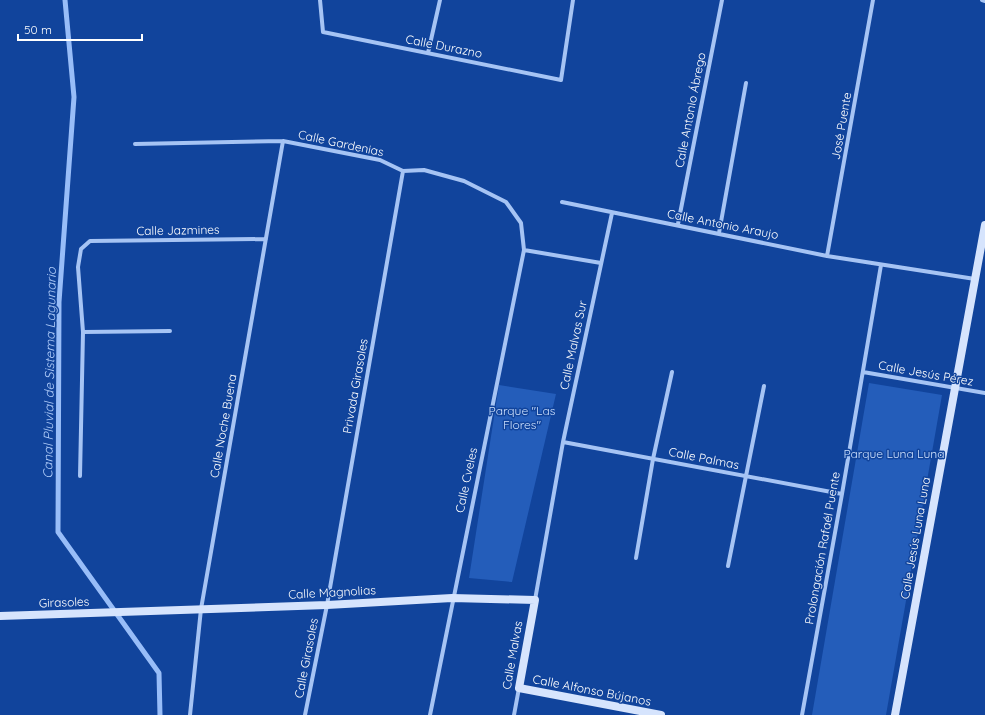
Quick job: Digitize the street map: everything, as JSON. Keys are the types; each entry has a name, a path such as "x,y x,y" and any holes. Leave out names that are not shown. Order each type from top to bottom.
{"street":[{"name":"Calle Durazno","path":"320,0 323,32 560,80 573,0"},
{"path":"428,53 440,0"},
{"name":"Calle Antonio Ábrego","path":"678,224 722,0"},
{"name":"José Puente","path":"827,256 873,0"},
{"path":"719,233 746,83"},
{"name":"Calle Gardenias","path":"135,144 283,141 380,160 403,171 424,170 464,181 506,202 521,223 524,250"},
{"name":"Calle Noche Buena","path":"190,715 201,609 283,141"},
{"name":"Privada Girasoles","path":"327,605 403,171"},
{"name":"Calle Antonio Araujo","path":"562,202 612,213 678,224 827,256 975,279"},
{"name":"Calle Malvas Sur","path":"535,600 563,442 612,213"},
{"name":"Calle Jesús Luna Luna","path":"895,715 985,224"},
{"name":"Calle Jazmines","path":"83,332 78,267 81,249 90,241 266,239"},
{"path":"524,250 601,263"},
{"name":"Calle Cveles","path":"430,715 452,598 524,250"},
{"name":"Prolongación Rafaél Puente","path":"802,715 881,265"},
{"path":"80,476 83,332 170,331"},
{"path":"636,558 653,459 672,372"},
{"name":"Calle Jesús Pérez","path":"863,372 985,394"},
{"path":"728,566 764,386"},
{"name":"Calle Palmas","path":"563,442 842,494"},
{"name":"Calle Magnolias","path":"130,612 327,605 452,598 535,600"},
{"name":"Calle Malvas","path":"514,715 535,600"},
{"name":"Calle Girasoles","path":"305,715 327,605"},
{"name":"Girasoles","path":"0,616 130,612"},
{"name":"Calle Alfonso Bújanos","path":"519,688 661,715"}],"green space":[{"name":"Parque Luna Luna","path":"869,383 942,395 886,715 812,715"},
{"name":"Parque \"Las Flores\"","path":"499,385 556,394 512,582 469,578"}],"waterway":[{"name":"Canal Pluvial de Sistema Lagunario","path":"65,0 74,97 59,302 58,532 159,673 160,715"}]}
